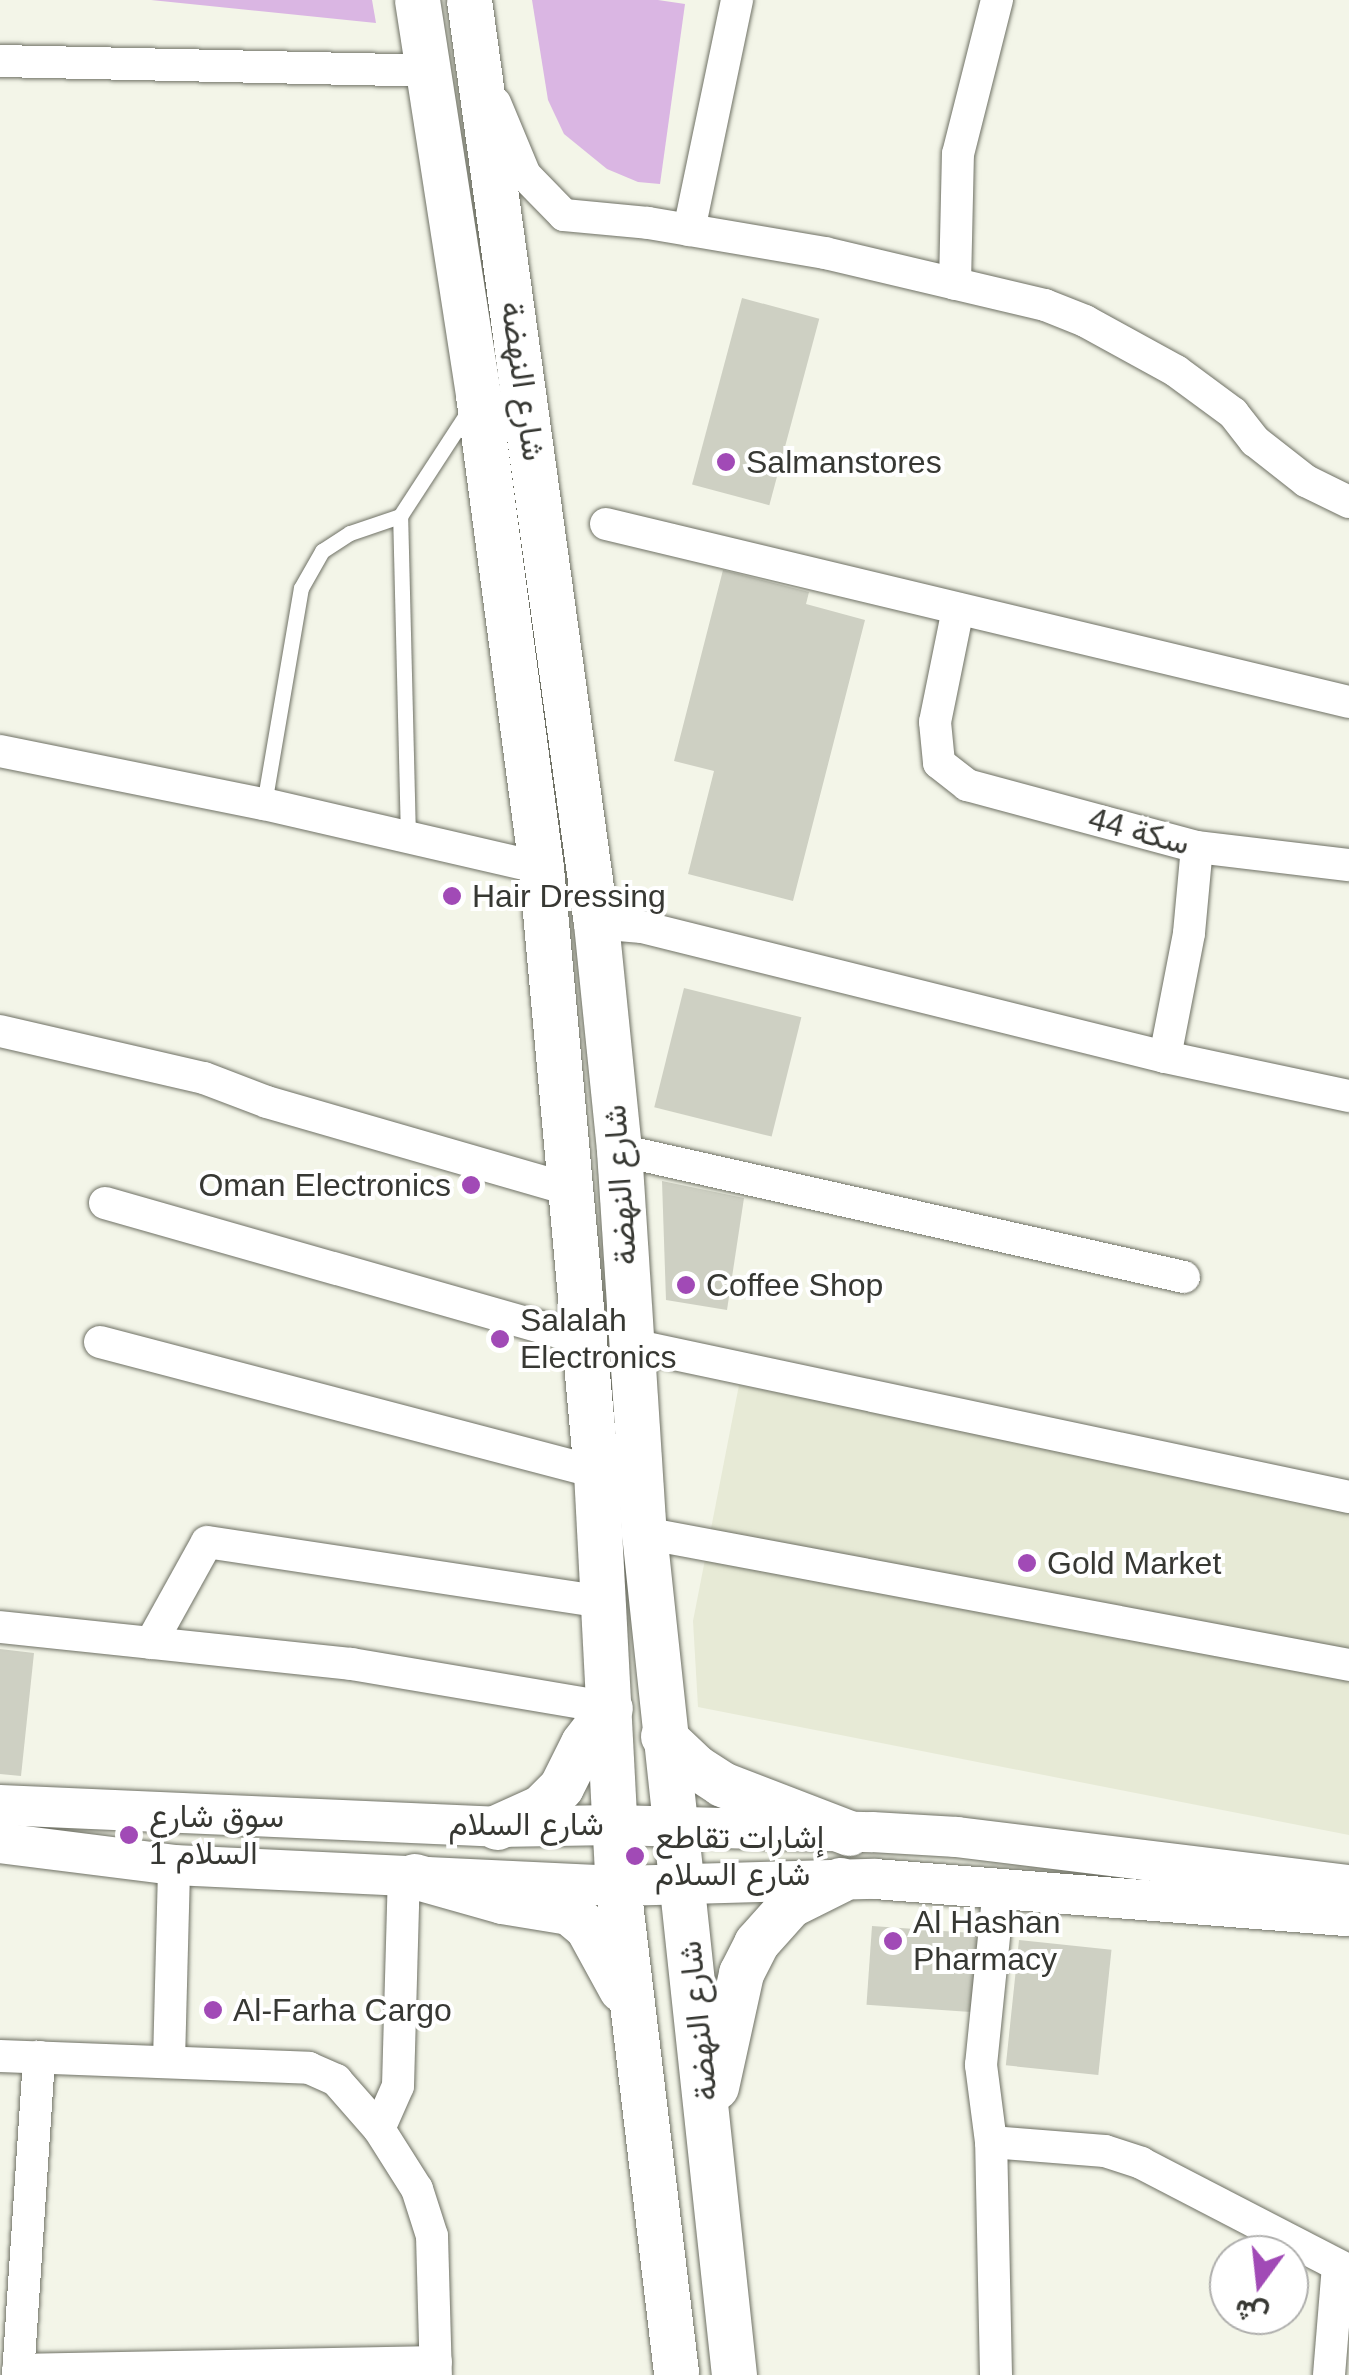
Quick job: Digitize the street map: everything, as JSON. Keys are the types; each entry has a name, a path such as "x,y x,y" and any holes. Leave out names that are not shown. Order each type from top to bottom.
{"main road":[{"name":"شارع النهضة","path":"417,0 478,395 541,868 596,1472 618,1886 676,2375"},
{"name":"شارع النهضة","path":"469,0 596,923 619,1150 644,1533 663,1736 678,1826 734,2375"},
{"path":"497,1827 542,1807 560,1787 583,1744 610,1708"},
{"path":"663,1736 696,1768 745,1795 849,1832"},
{"path":"409,1876 569,1912 587,1927 634,2013"},
{"path":"709,2118 740,1973 756,1943 790,1905 840,1880"}],"street":[{"path":"689,230 737,0"},
{"path":"955,284 958,154 997,0"},
{"path":"476,55 525,176 564,215 689,230 824,253 1045,304 1085,321 1176,371 1233,413 1256,442 1306,481 1349,502"},
{"path":"0,61 427,71"},
{"path":"606,524 1349,702"},
{"name":"سكة 44","path":"958,610 936,722 939,763 967,784 1196,847 1349,865"},
{"path":"0,751 264,804 541,868"},
{"path":"1165,1057 1189,933 1196,847"},
{"path":"596,923 642,927 1165,1057 1349,1096"},
{"path":"0,1031 204,1078 267,1102 568,1189"},
{"path":"619,1150 1184,1277"},
{"path":"106,1202 586,1340"},
{"path":"100,1342 596,1472"},
{"path":"632,1345 1349,1497"},
{"path":"644,1533 1349,1666"},
{"path":"151,1643 207,1542 603,1602"},
{"path":"0,1627 350,1664 610,1708"},
{"name":"شارع السلام","path":"0,1804 497,1827 678,1826 957,1838 1349,1885"},
{"name":"شارع السلام","path":"0,1844 174,1865 618,1886 840,1880 1349,1916"},
{"path":"169,2060 174,1865"},
{"path":"379,2129 398,2086 409,1876"},
{"path":"996,2375 991,2142 981,2065 998,1889"},
{"path":"0,2056 169,2060 308,2068 336,2080 379,2129 416,2189 432,2236 436,2368 18,2372 40,2057"},
{"path":"991,2142 1105,2151 1141,2163 1344,2269 1328,2375"}],"lane":[{"path":"408,838 400,516 478,395"},
{"path":"264,804 301,588 322,551 350,533 400,516"}],"shaded area":[{"path":"151,0 372,0 376,23"},
{"path":"532,0 658,0 685,4 660,184 638,182 607,169 564,134 548,100"},
{"name":"Gold Market","path":"739,1385 1349,1505 1349,1835 698,1707 693,1621"}],"building":[{"path":"742,298 819,319 769,505 692,484"},
{"path":"723,570 809,592 806,604 865,620 793,901 688,874 714,771 674,761"},
{"path":"684,988 801,1017 772,1137 654,1107"},
{"path":"662,1181 744,1198 727,1310 666,1300"},
{"path":"0,1649 34,1653 21,1776 0,1774"},
{"path":"872,1926 987,1934 981,2013 866,2005"},
{"path":"1019,1940 1111,1950 1098,2075 1006,2065"}],"place":[{"name":"Salmanstores","path":"726,462"},
{"name":"Hair Dressing","path":"452,896"},
{"name":"Oman Electronics","path":"471,1185"},
{"name":"Coffee Shop","path":"686,1285"},
{"name":"Salalah Electronics","path":"500,1339"},
{"name":"Gold Market","path":"1027,1563"},
{"name":"سوق شارع السلام 1","path":"129,1835"},
{"name":"إشارات تقاطع شارع السلام","path":"635,1856"},
{"name":"Al Hashan Pharmacy","path":"893,1941"},
{"name":"Al-Farha Cargo","path":"213,2010"}]}
